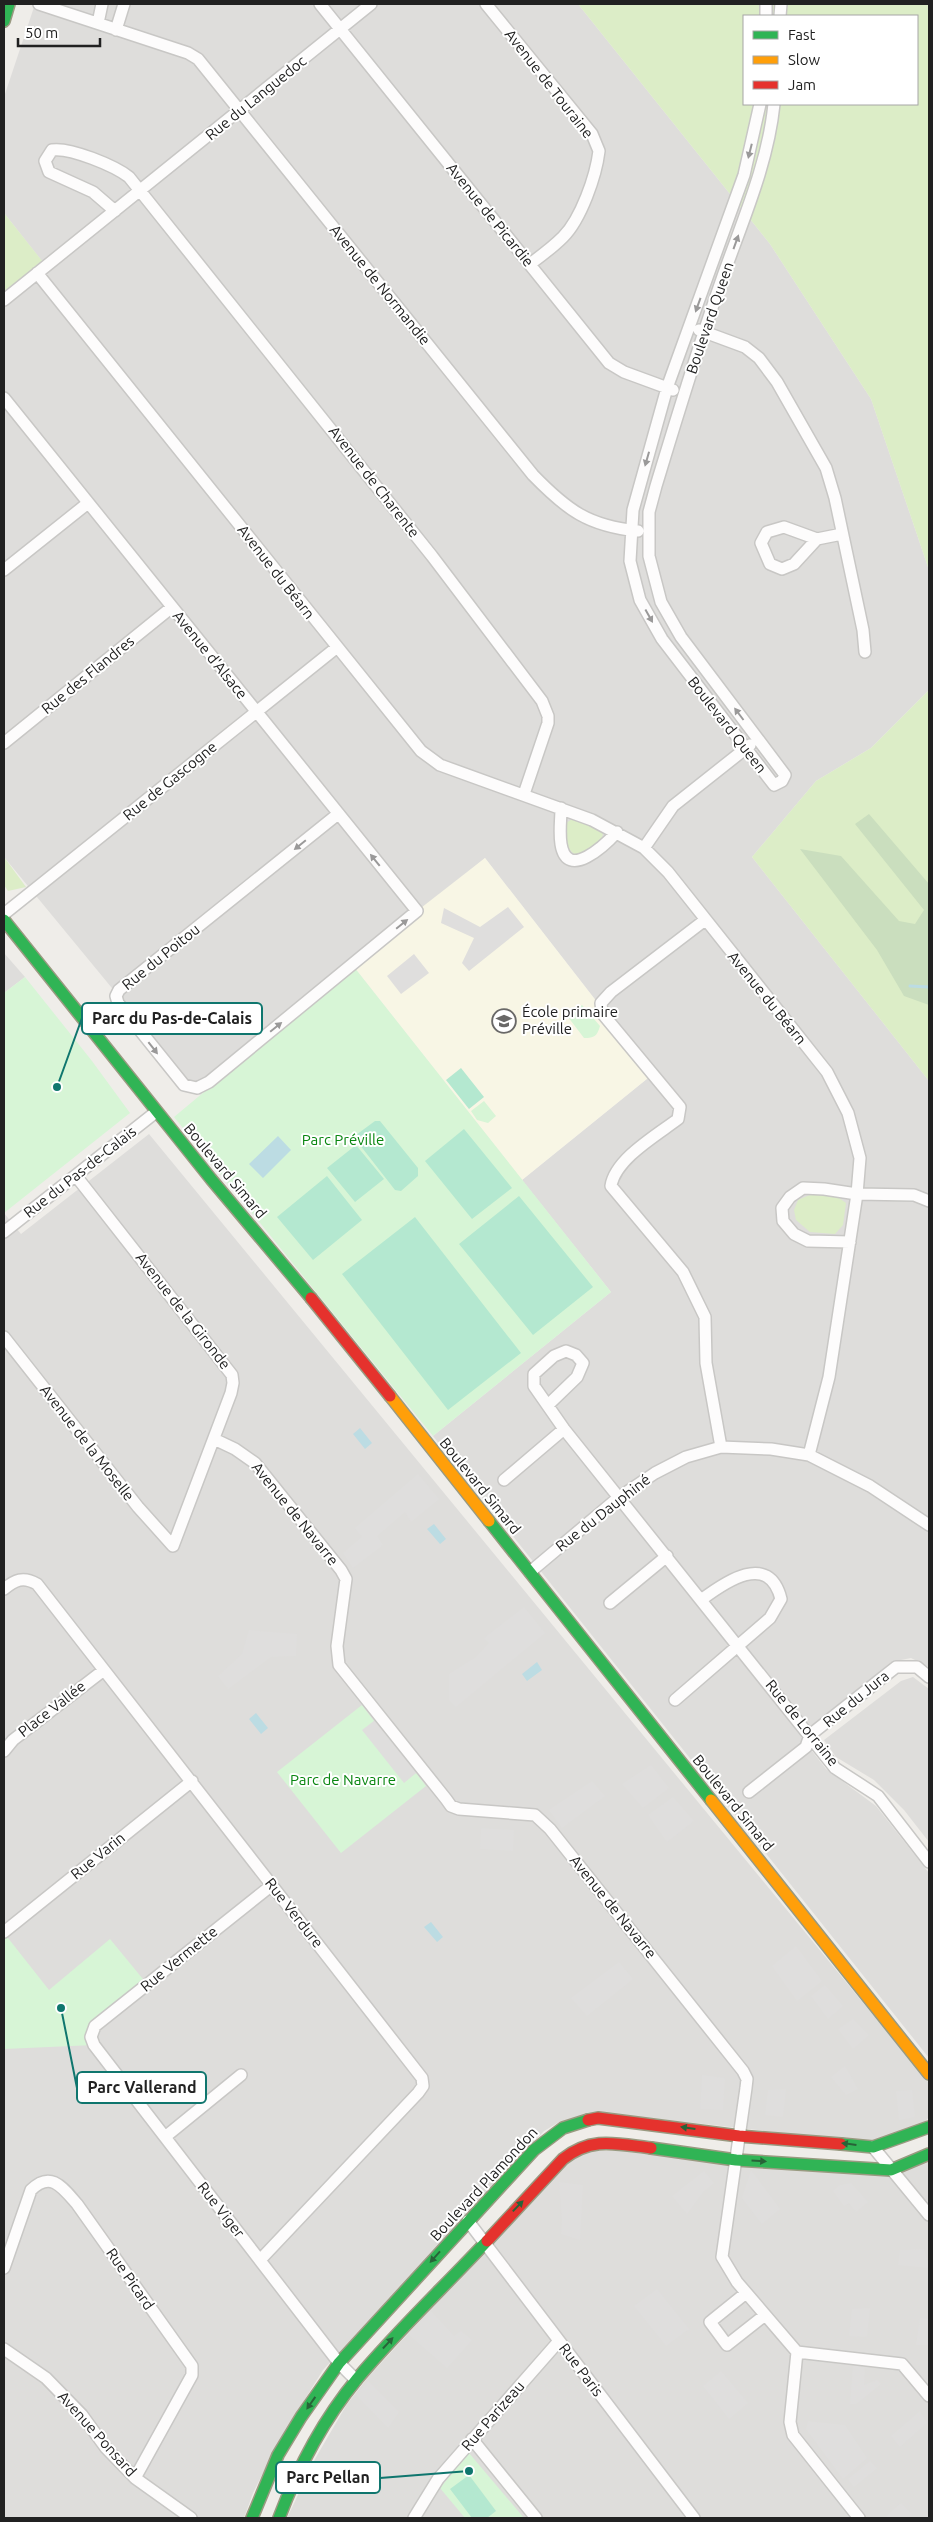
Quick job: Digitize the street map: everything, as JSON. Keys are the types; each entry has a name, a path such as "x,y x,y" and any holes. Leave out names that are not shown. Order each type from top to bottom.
{"street":[{"path":"4,21 9,4"},
{"name":"Avenue de Normandie","path":"39,4 195,56 533,476 560,503 589,521 649,533"},
{"path":"98,23 102,4"},
{"path":"116,30 124,4"},
{"name":"Avenue de Picardie","path":"320,4 609,363 624,372 684,394"},
{"name":"Rue du Languedoc","path":"4,300 371,4"},
{"name":"Avenue de Touraine","path":"486,4 592,134 599,151 587,195 570,228 563,237 530,264"},
{"name":"Boulevard Queen","path":"760,105 749,156 734,204 667,388 633,510 630,561 640,600 662,639 744,749 774,785 782,781 785,775 682,637 661,602 649,556 649,512 704,332 748,208 768,139 774,105"},
{"path":"114,211 93,192 49,172 46,167 47,155 52,150 59,149 113,167 129,177 139,191"},
{"name":"Avenue de Charente","path":"139,191 432,556 542,701 546,708 548,723 524,794"},
{"path":"734,204 748,208"},
{"name":"Avenue du Béarn","path":"37,273 411,741 429,758 440,765 561,808 618,832 644,848 668,872 827,1072 848,1113 860,1158 857,1194 829,1377 809,1454"},
{"path":"690,327 744,347 760,358 826,468 863,630 864,652"},
{"name":"Avenue d'Alsace","path":"4,398 417,911"},
{"path":"4,570 88,503"},
{"path":"817,539 794,564 782,569 770,564 761,543 767,532 784,526 817,539 842,534"},
{"name":"Rue des Flandres","path":"4,743 172,607"},
{"name":"Rue de Gascogne","path":"4,914 336,648"},
{"path":"644,848 673,806 758,739"},
{"path":"561,808 561,844 563,851 574,860 581,860 589,856 618,832"},
{"name":"Rue du Poitou","path":"338,814 119,990 116,996 118,1003 179,1080 190,1088 197,1088 208,1082 417,911"},
{"name":"Boulevard Simard","path":"4,920 156,1112 293,1275 929,2074"},
{"path":"705,920 611,992 601,1003 602,1012 680,1107 678,1119 624,1161 612,1176 611,1186 683,1272 704,1317 706,1364 721,1447"},
{"name":"Rue du Pas-de-Calais","path":"4,1232 156,1112"},
{"name":"Avenue de la Gironde","path":"76,1176 232,1375 231,1393 173,1546"},
{"path":"850,1242 808,1241 794,1234 783,1220 782,1208 790,1197 803,1188 857,1194 914,1195 929,1202"},
{"name":"Avenue de la Moselle","path":"4,1337 138,1507 173,1546"},
{"name":"Rue de Lorraine","path":"548,1405 564,1392 577,1377 583,1363 576,1355 566,1351 554,1356 534,1374 534,1386 564,1429 618,1498 667,1556 836,1768 878,1796 929,1862"},
{"path":"504,1480 564,1429"},
{"name":"Avenue de Navarre","path":"214,1439 235,1449 255,1462 341,1570 346,1579 337,1646 339,1665 451,1806 459,1809 535,1815 550,1829 743,2071 747,2079 722,2257 746,2293 797,2352"},
{"name":"Rue du Dauphiné","path":"530,1572 618,1498 655,1473 686,1457 721,1447 772,1449 809,1454 870,1486 929,1525"},
{"path":"610,1603 667,1556"},
{"path":"675,1700 770,1618 781,1599 778,1585 767,1576 754,1573 727,1581 701,1600"},
{"name":"Rue Verdure","path":"4,1589 18,1579 29,1579 37,1584 418,2070 423,2086 260,2260"},
{"name":"Rue du Jura","path":"749,1792 806,1747 810,1736 896,1667 918,1667 929,1677"},
{"name":"Place Vallée","path":"4,1751 13,1740 104,1670"},
{"name":"Rue Varin","path":"4,1932 192,1781"},
{"name":"Rue Vermette","path":"91,2036 95,2026 272,1885"},
{"name":"Rue Viger","path":"91,2036 94,2045 339,2363 356,2380"},
{"path":"165,2137 241,2075"},
{"name":"Boulevard Plamondon","path":"252,2518 278,2455 301,2417 339,2363 534,2150 556,2130 577,2121 598,2118 739,2136 873,2147 929,2127"},
{"path":"278,2518 290,2488 311,2447 356,2380 563,2159 577,2148 605,2142 736,2160 892,2170 929,2154"},
{"path":"873,2147 929,2216"},
{"name":"Rue Picard","path":"4,2268 32,2190 38,2183 46,2180 58,2184 77,2204 192,2366 192,2375 135,2478"},
{"name":"Rue Paris","path":"468,2221 694,2518"},
{"path":"746,2293 710,2322 727,2345 765,2315"},
{"name":"Rue Parizeau","path":"414,2518 438,2479 559,2341"},
{"name":"Avenue Ponsard","path":"4,2349 46,2378 82,2416 106,2448 135,2478 191,2518"},
{"path":"859,2518 794,2436 790,2422 797,2352 902,2364 929,2396"},
{"path":"472,2439 536,2518"}],"shaded area":[{"path":"35,4 578,4 770,244 871,399 929,570 929,690 871,748 816,781 752,857 929,1081 929,1667 911,1658 891,1662 801,1737 826,1769 876,1806 929,1873 929,2058 433,1436 611,1292 522,1180 653,1074 485,858 200,1095 4,857 4,308 49,270 4,213 4,97"},
{"name":"École primaire Préville","path":"485,858 653,1074 522,1180 354,967 417,911"},
{"path":"508,907 524,927 469,971 462,963 474,938 441,923 444,908 480,927"},
{"path":"4,953 25,977 4,993"},
{"path":"414,954 429,973 401,994 387,976"},
{"path":"149,1134 929,2083 929,2117 922,2125 874,2143 623,2115 561,2121 544,2131 323,2370 279,2441 253,2493 244,2518 4,2518 4,1213 21,1234"},
{"path":"418,1474 439,1499 411,1522 405,1512 377,1536 383,1545 353,1568 343,1553 362,1537 355,1528"},
{"path":"524,1607 545,1633 456,1707 449,1700 449,1674 476,1657 489,1643 484,1638"},
{"path":"249,1630 297,1634 296,1656 271,1657 228,1689 218,1676 242,1654"},
{"path":"913,1677 929,1689 929,1842 904,1810 874,1780 836,1757 824,1740 901,1681"},
{"path":"374,1721 416,1773 404,1783 362,1730"},
{"path":"651,1765 669,1788 643,1808 622,1784"},
{"path":"592,1781 605,1796 562,1828 549,1810"},
{"path":"673,1797 694,1821 667,1842 648,1815"},
{"path":"481,1828 514,1830 513,1851 480,1849"},
{"path":"796,1946 822,1981 797,2001 772,1966"},
{"path":"619,1962 633,1979 587,2016 571,1998"},
{"path":"825,1985 843,2006 828,2019 811,1996"},
{"path":"853,2019 869,2035 853,2049 838,2029"},
{"path":"845,2066 858,2089 846,2095 831,2077"},
{"path":"702,2075 725,2078 723,2110 700,2109"},
{"path":"786,2089 783,2117 765,2115 768,2090"},
{"path":"912,2090 915,2117 899,2120 896,2091"},
{"path":"595,2151 621,2151 743,2166 929,2162 929,2518 287,2518 315,2459 347,2404 369,2376 560,2169 580,2155"},
{"path":"751,2170 780,2209 762,2224 742,2198"},
{"path":"704,2171 714,2183 703,2192 687,2214 672,2196"},
{"path":"559,2182 583,2185 580,2240 561,2234 562,2220"},
{"path":"851,2183 868,2202 856,2212 849,2203 844,2206 833,2191 840,2185"},
{"path":"924,2249 929,2268 898,2265 900,2250"},
{"path":"657,2289 689,2329 666,2346 634,2306"},
{"path":"870,2308 867,2337 849,2336 852,2309"},
{"path":"431,2311 454,2336 461,2331 472,2340 447,2368 408,2334"},
{"path":"920,2318 929,2319 929,2345 916,2345"},
{"path":"853,2365 865,2367 864,2385 877,2380 881,2384 856,2404 850,2404"},
{"path":"721,2371 748,2403 729,2419 703,2386"},
{"path":"368,2381 399,2412 388,2428 356,2395"},
{"path":"920,2411 927,2423 900,2447 891,2436"},
{"path":"808,2421 845,2425 867,2458 843,2479 806,2429"},
{"path":"870,2461 877,2468 854,2487 848,2479"},
{"path":"901,2503 912,2514 906,2518 884,2518"}],"green space":[{"path":"578,4 929,4 929,570 871,399 770,244"},
{"path":"4,213 43,262 4,294"},
{"path":"929,690 929,1081 752,857 816,781 871,748"},
{"path":"869,814 929,884 929,1005 904,996 877,950 800,849 841,856 899,921 915,924 924,910 855,824"},
{"path":"574,818 602,831 603,834 593,849 576,855 569,849 566,837 566,823"},
{"path":"4,857 26,887 8,891 4,885"},
{"name":"Parc Préville","path":"354,967 611,1292 433,1436 174,1117"},
{"path":"25,977 92,1061 130,1113 4,1213 4,993"},
{"path":"582,1005 600,1026 597,1034 591,1038 584,1038 568,1017"},
{"path":"461,1068 484,1097 469,1109 446,1080"},
{"path":"484,1101 496,1116 488,1123 477,1120 471,1111"},
{"path":"375,1121 380,1121 418,1168 418,1176 401,1191 395,1190 356,1140 356,1135"},
{"path":"464,1129 512,1188 472,1219 425,1161"},
{"path":"356,1145 384,1179 355,1202 327,1168"},
{"path":"327,1176 362,1220 313,1260 277,1217"},
{"path":"812,1194 836,1196 846,1203 843,1225 835,1234 810,1232 796,1220 794,1210 798,1200"},
{"path":"519,1196 593,1287 533,1335 459,1244"},
{"path":"415,1217 521,1353 448,1410 342,1274"},
{"name":"Parc de Navarre","path":"362,1705 374,1721 363,1730 404,1782 416,1773 426,1786 341,1853 277,1772"},
{"path":"4,1933 49,1990 110,1939 147,1984 95,2026 94,2045 4,2049"},
{"path":"469,2453 524,2518 465,2518 440,2488"},
{"path":"469,2475 496,2511 487,2518 472,2518 450,2489"}],"water":[{"path":"278,1136 291,1150 263,1178 249,1164"},
{"path":"360,1428 372,1443 365,1449 353,1434"},
{"path":"434,1524 446,1539 440,1544 427,1529"},
{"path":"537,1662 542,1670 527,1681 522,1674"},
{"path":"256,1713 268,1728 261,1734 249,1719"},
{"path":"431,1922 443,1937 437,1942 424,1927"}],"waterway":[{"path":"910,986 929,987"}],"traffic: fast":[{"path":"4,21 9,4"},
{"path":"4,920 211,1179 311,1298"},
{"path":"489,1521 711,1800"},
{"path":"252,2518 278,2455 301,2417 339,2363 534,2150 563,2128 588,2120"},
{"path":"841,2144 873,2147 929,2127"},
{"path":"651,2148 736,2160 891,2170 929,2154"},
{"path":"279,2518 312,2446 345,2394 388,2344 487,2241"}],"traffic: slow":[{"path":"390,1396 489,1521"},
{"path":"711,1800 929,2074"}],"traffic: jam":[{"path":"311,1298 390,1396"},
{"path":"588,2120 598,2118 739,2136 841,2144"},
{"path":"487,2241 563,2159 574,2152 584,2147 605,2143 651,2148"}],"place":[{"name":"École primaire Préville","path":"504,1021"},
{"name":"Parc du Pas-de-Calais","path":"57,1087"},
{"name":"Parc Vallerand","path":"61,2008"},
{"name":"Parc Pellan","path":"469,2471"}]}
